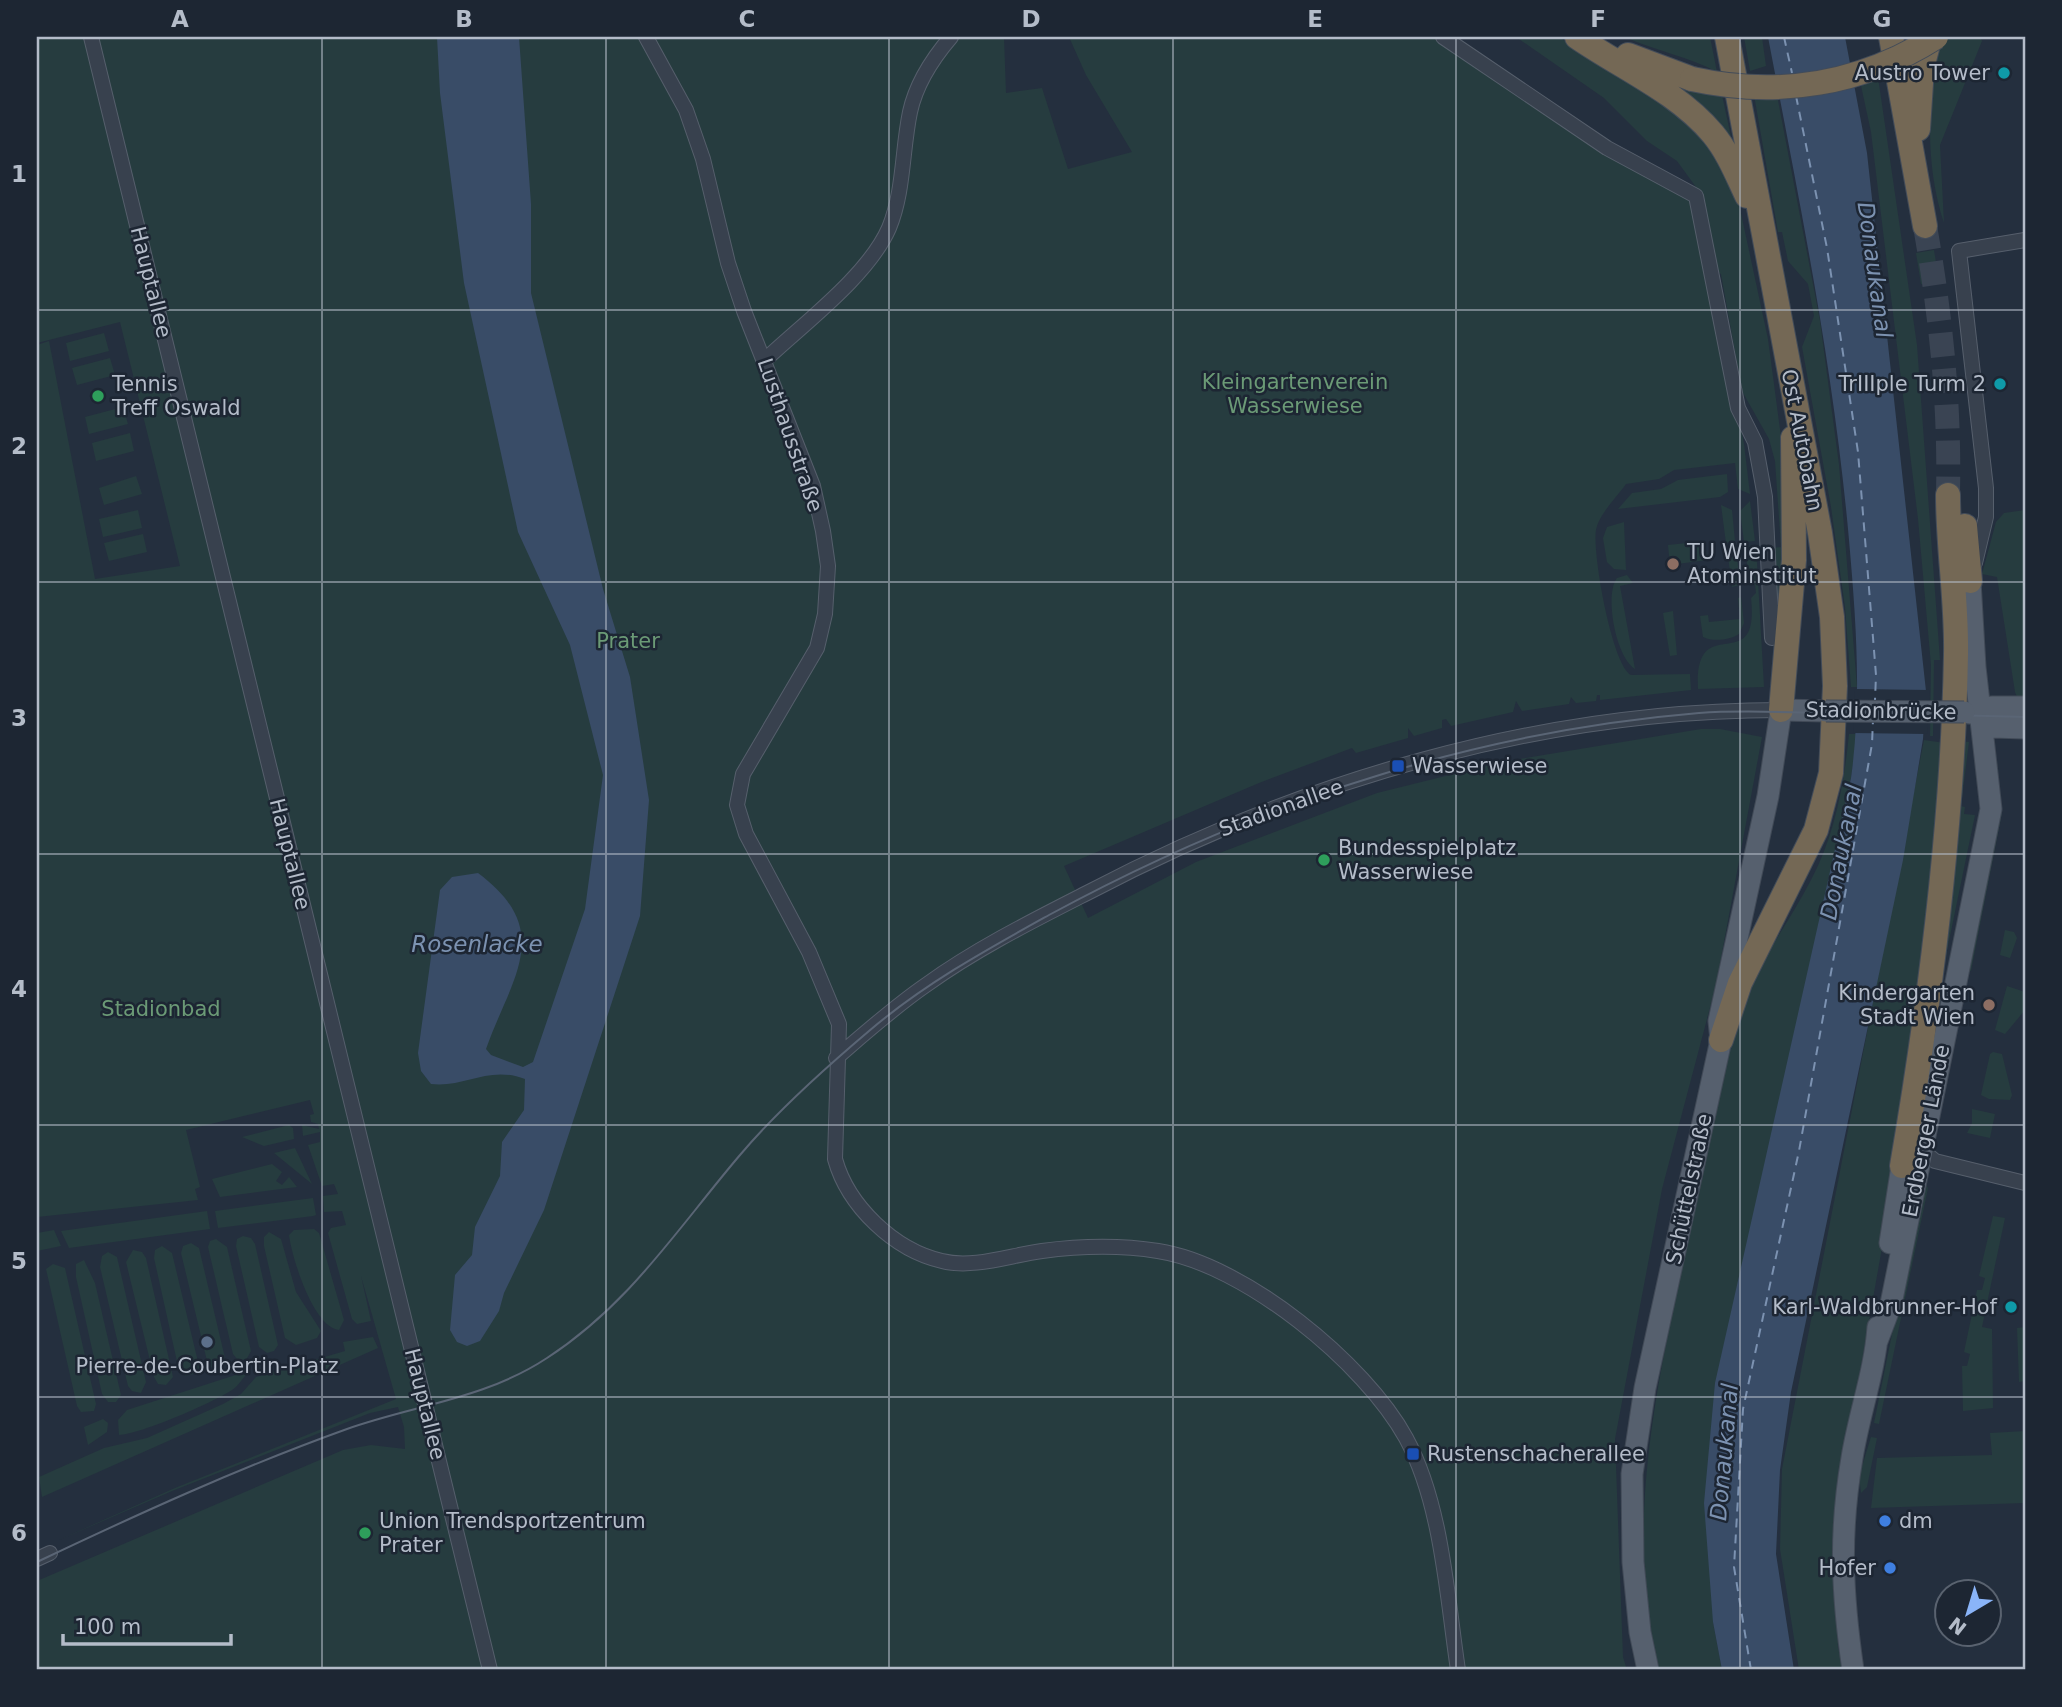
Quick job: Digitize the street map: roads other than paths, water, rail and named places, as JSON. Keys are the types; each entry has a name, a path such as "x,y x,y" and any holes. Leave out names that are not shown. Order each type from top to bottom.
{"highway":[{"path":"1577,37 1665,92 1701,121 1727,155 1760,222"},
{"path":"1597,37 1652,66 1692,79 1740,87 1785,88 1826,83 1865,72 1936,37"},
{"path":"1716,37 1720,53 1733,68"},
{"name":"Ost Autobahn","path":"1721,1040 1740,983 1816,830 1831,773 1833,745 1832,617 1818,521 1727,37"},
{"path":"1891,37 1925,226"},
{"path":"1865,72 1904,37"},
{"path":"1911,148 1919,124 1922,68 1930,37"},
{"path":"1782,710 1794,560 1791,462 1796,410"},
{"path":"1913,1160 1909,1127 1951,783 1956,652 1955,495 1970,581"}],"main road":[{"name":"Erdberger Lände","path":"1853,1670 1841,1565 1843,1521 1852,1456 1877,1341 1880,1301 1991,809 1973,713 1974,660 1970,581"},
{"name":"Stadionbrücke","path":"1782,710 1973,713 1992,706 2025,707"},
{"name":"Schüttelstraße","path":"1648,1670 1640,1632 1633,1562 1632,1474 1645,1388 1721,1040 1719,1021 1762,828 1782,710"},
{"path":"1973,713 1993,727 2025,728"}],"street":[{"name":"Hauptallee","path":"91,37 490,1670"},
{"name":"Lusthausstraße","path":"646,37 686,110 703,159 729,263 813,486 828,566 825,614 817,648 743,774 737,805 746,834 809,952 839,1024 835,1159 846,1184 873,1221 891,1237 943,1262 984,1261 1082,1247 1159,1251 1212,1267 1240,1282 1307,1328 1369,1388 1407,1439 1423,1477 1441,1552 1458,1670"},
{"path":"765,360 860,271 877,250 890,227 899,192 911,110 917,90 951,37"},
{"path":"1443,37 1607,148 1696,195 1738,408 1755,442 1765,497 1772,638"},
{"path":"1970,581 1986,517 1986,488 1959,251 2025,240"},
{"name":"Stadionallee","path":"836,1058 887,1014 978,952 1134,867 1283,804 1389,769 1524,737 1692,711 1782,710"},
{"path":"1913,1160 1935,1161 2025,1183"}],"water":[{"name":"Rosenlacke","path":"437,37 519,37 531,204 531,293 603,589 630,677 649,800 640,916 544,1210 504,1293 499,1311 480,1341 467,1346 457,1342 450,1330 455,1275 472,1255 475,1227 500,1176 502,1142 524,1110 525,1079 499,1074 455,1083 431,1084 421,1071 418,1053 440,890 452,877 478,873 502,894 516,915 521,935 521,956 486,1049 491,1055 523,1067 533,1062 585,909 603,775 570,645 518,532 464,283 440,93"},
{"name":"Donaukanal","path":"1768,37 1845,37 1867,153 1926,691 1923,739 1903,860 1791,1392 1780,1470 1776,1554 1794,1670 1722,1670 1713,1622 1704,1503 1715,1383 1851,778 1856,718 1854,600 1835,413 1815,287"}],"tunnel":[{"path":"1925,226 1943,360 1948,427 1948,495"}],"tram line":[{"path":"37,1562 268,1459 347,1429 499,1383 547,1358 577,1337 628,1290 770,1122 818,1075 890,1014 956,968 1002,941 1125,876 1203,840 1282,808 1363,780 1529,737 1613,723 1730,712 2025,717"}],"place":[{"name":"Austro Tower","path":"2004,73"},
{"name":"TrIIIple Turm 2","path":"2000,384"},
{"name":"Tennis Treff Oswald","path":"98,396"},
{"name":"TU Wien Atominstitut","path":"1673,564"},
{"name":"Wasserwiese","path":"1398,766"},
{"name":"Bundesspielplatz Wasserwiese","path":"1324,860"},
{"name":"Kindergarten Stadt Wien","path":"1989,1005"},
{"name":"Karl-Waldbrunner-Hof","path":"2011,1307"},
{"name":"Pierre-de-Coubertin-Platz","path":"207,1342"},
{"name":"Rustenschacherallee","path":"1413,1454"},
{"name":"dm","path":"1885,1521"},
{"name":"Union Trendsportzentrum Prater","path":"365,1533"},
{"name":"Hofer","path":"1890,1568"}],"park label":[{"name":"Kleingartenverein Wasserwiese","path":"1295,394"},
{"name":"Prater","path":"628,641"},
{"name":"Stadionbad","path":"161,1009"}]}
